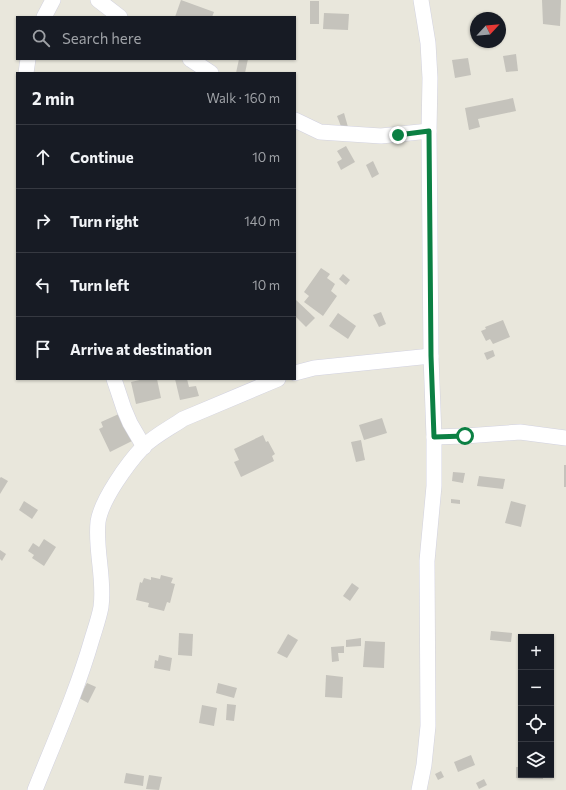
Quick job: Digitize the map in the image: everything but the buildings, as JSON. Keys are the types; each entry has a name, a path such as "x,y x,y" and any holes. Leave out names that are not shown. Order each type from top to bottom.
{"street":[{"path":"45,16 53,0"},
{"path":"98,0 119,16"},
{"path":"419,790 424,765 428,726 427,561 434,486 431,356 430,78 428,43 421,0"},
{"path":"26,72 28,60"},
{"path":"192,60 210,72"},
{"path":"296,120 320,132 381,136 429,131"},
{"path":"296,373 314,368 431,356"},
{"path":"114,380 130,423 144,447"},
{"path":"35,790 82,674 101,606 102,582 98,522 102,508 128,466 144,447 183,419 276,380"},
{"path":"434,437 520,432 566,438"}],"route":[{"path":"398,135 429,131 431,356 434,437 465,436"}]}
